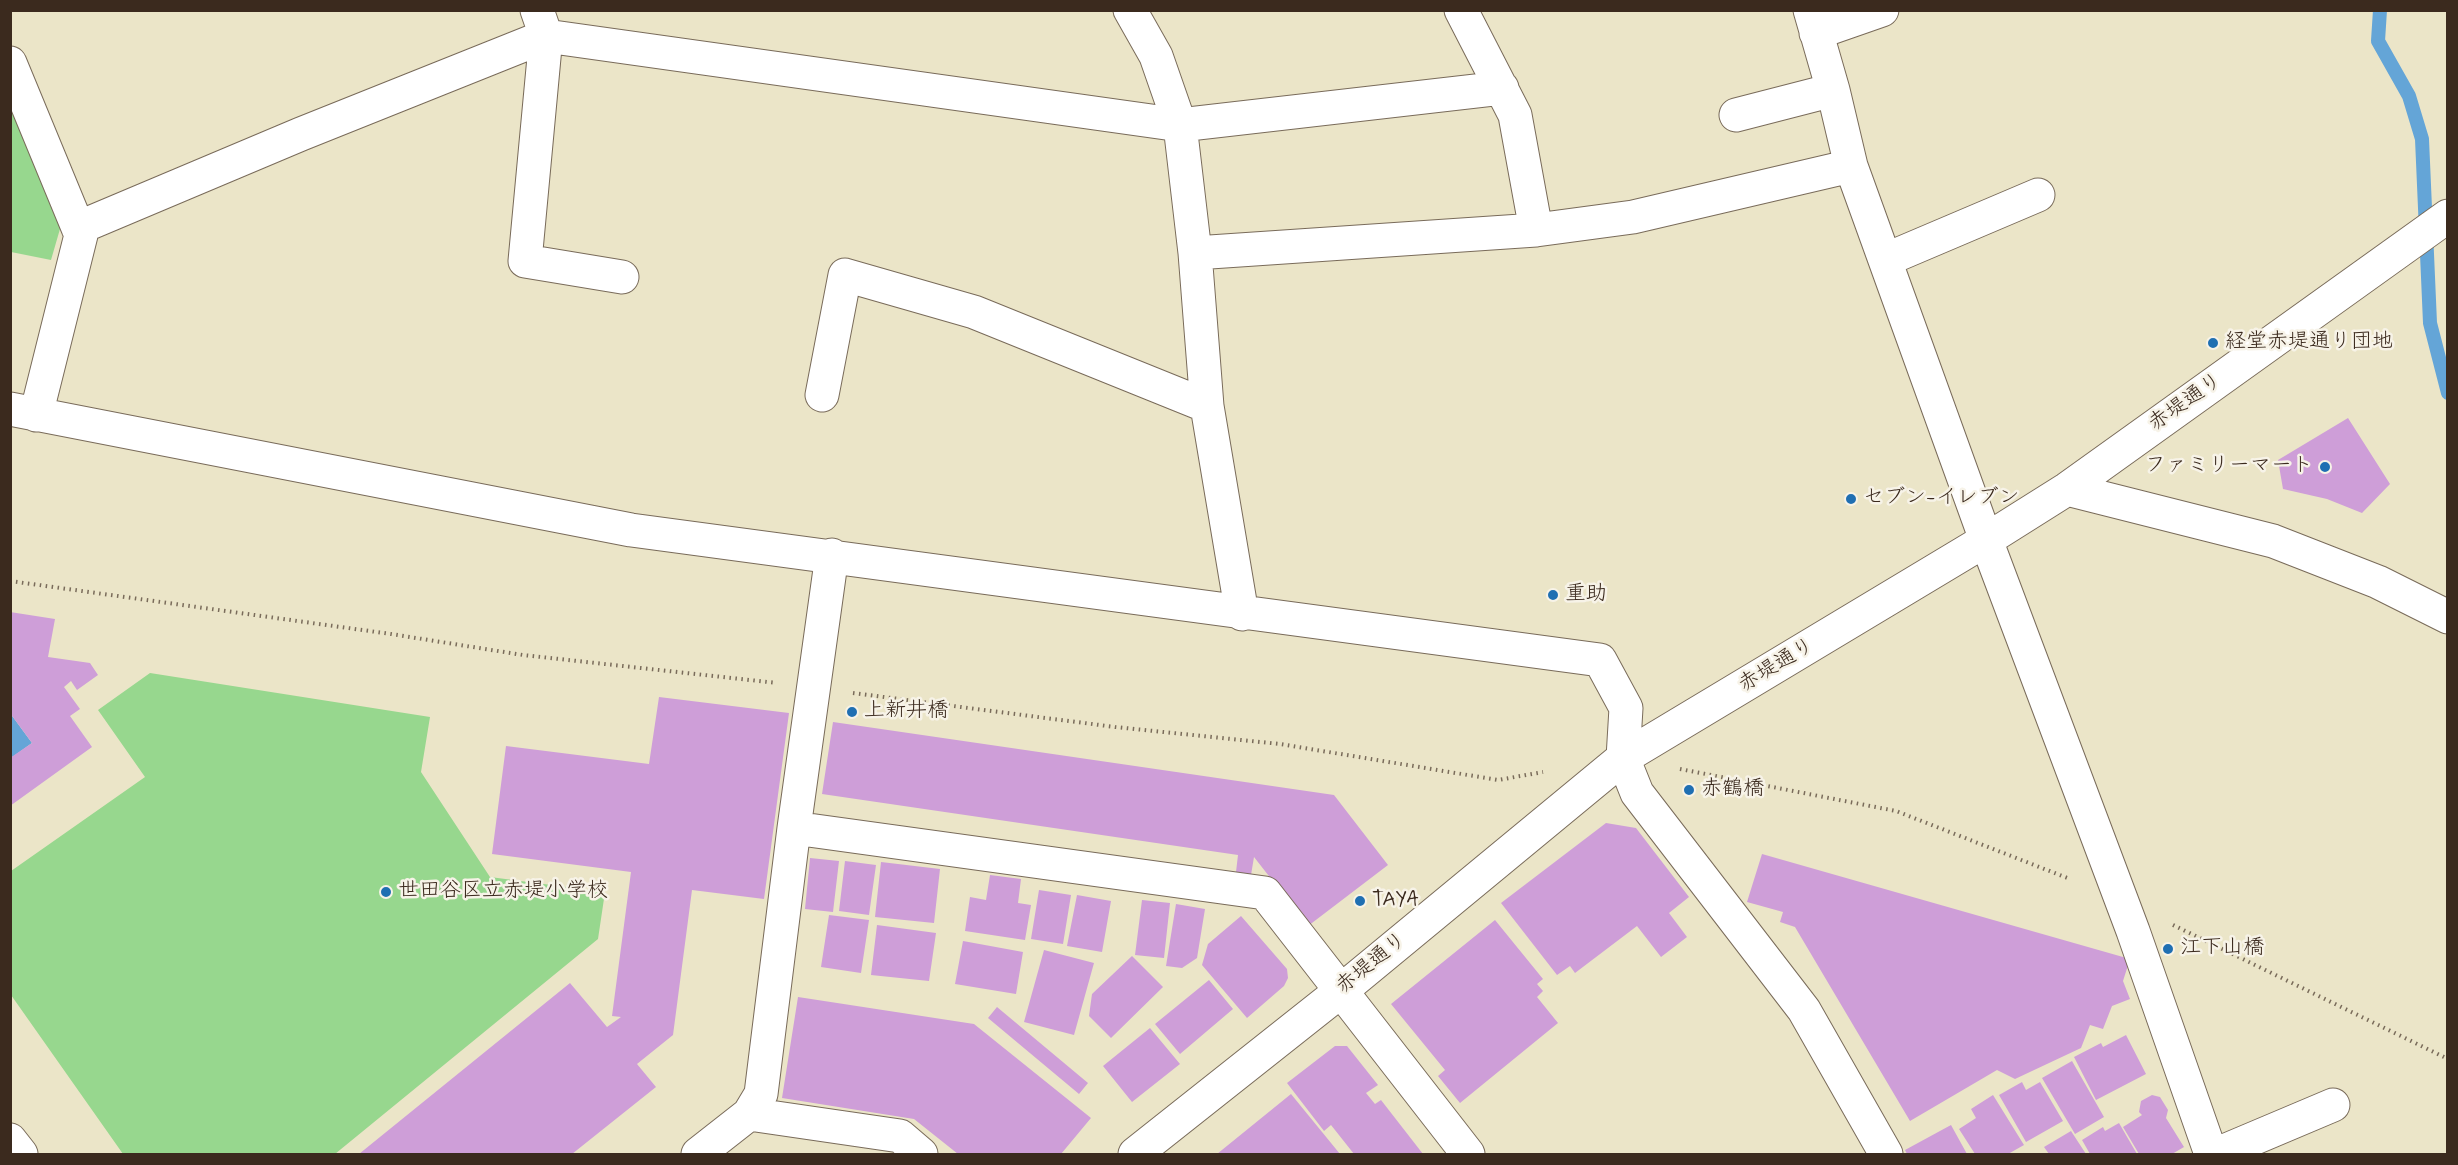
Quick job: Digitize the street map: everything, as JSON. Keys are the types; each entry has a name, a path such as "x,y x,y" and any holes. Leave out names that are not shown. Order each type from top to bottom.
{"street":[{"path":"1130,10 1156,56 1180,125 1195,253 1207,406 1242,614"},
{"path":"1461,10 1515,115 1536,230"},
{"path":"1882,10 1813,22 1833,90 1851,166 1986,540 2121,898 2211,1155"},
{"path":"542,23 525,261 622,277"},
{"path":"78,228 301,134 542,23 1180,125 1502,88"},
{"path":"10,63 81,235 23,412 631,530 832,555 1242,614 1600,660 1626,708 1623,758 1637,793 1804,1010 1886,1155"},
{"path":"1736,115 1833,90"},
{"path":"1195,253 1536,230 1633,217 1851,166"},
{"path":"1885,260 2038,195"},
{"name":"赤堤通り","path":"1135,1155 1342,990 1623,758 2067,489 2448,216"},
{"path":"822,395 845,275 974,312 1207,406"},
{"path":"2067,489 2273,541 2378,582 2448,617"},
{"path":"698,1155 749,1114 761,1094 794,828 832,555"},
{"path":"794,828 1265,893 1468,1155"},
{"path":"2217,1155 2333,1105"},
{"path":"749,1114 900,1136 921,1155"},
{"path":"10,1140 21,1155"}],"path":[{"path":"1623,758 1896,811 2121,898 2294,986 2448,1059"}],"green space":[{"path":"10,104 62,222 51,260 11,252"},
{"path":"150,673 430,717 421,772 490,877 605,892 598,939 335,1154 123,1154 11,995 11,871 145,777 98,710"}],"water":[{"path":"10,713 32,743 11,758 10,758"}],"building":[{"path":"2348,418 2390,484 2362,513 2327,499 2283,489 2278,460"},
{"path":"10,612 55,619 48,657 90,663 98,675 77,690 71,681 64,687 80,709 70,716 92,747 10,806 10,758 32,743 10,713"},
{"path":"659,697 789,713 764,899 692,890 673,1035 637,1064 656,1087 572,1154 359,1154 570,983 607,1027 621,1017 612,1016 631,872 492,854 506,746 649,764"},
{"path":"833,722 1334,795 1388,865 1308,926 1254,857 1251,875 1236,872 1238,855 822,794"},
{"path":"1606,823 1636,828 1689,897 1669,913 1687,937 1661,957 1637,926 1575,973 1570,966 1557,975 1501,903"},
{"path":"1762,854 2130,959 2123,981 2130,999 2112,1006 2103,1029 2090,1025 2081,1048 2015,1079 1997,1070 1910,1121 1795,927 1780,922 1783,912 1747,902"},
{"path":"810,858 839,861 833,912 805,909"},
{"path":"845,861 876,865 869,915 839,911"},
{"path":"881,862 940,869 934,923 875,917"},
{"path":"990,875 1021,879 1018,903 1031,905 1025,940 965,931 970,897 986,900"},
{"path":"1039,890 1071,895 1063,944 1031,939"},
{"path":"1077,895 1111,901 1102,952 1067,946"},
{"path":"1142,900 1170,903 1164,958 1135,955"},
{"path":"1176,904 1205,909 1197,958 1182,968 1166,966"},
{"path":"829,915 869,920 861,973 821,967"},
{"path":"1241,916 1287,969 1288,978 1284,986 1247,1018 1202,965 1208,944"},
{"path":"1495,920 1543,979 1537,984 1543,991 1537,997 1558,1023 1460,1103 1438,1076 1445,1070 1391,1004"},
{"path":"877,925 936,933 929,981 871,975"},
{"path":"963,941 1023,952 1016,994 955,984"},
{"path":"1044,950 1094,963 1074,1035 1024,1022"},
{"path":"1132,956 1163,987 1111,1038 1089,1016 1092,994"},
{"path":"1209,980 1233,1009 1180,1054 1155,1024"},
{"path":"798,997 974,1024 1091,1118 1061,1154 958,1154 914,1119 782,1098"},
{"path":"997,1007 1088,1083 1079,1094 988,1018"},
{"path":"1150,1028 1180,1064 1132,1102 1103,1066"},
{"path":"2126,1035 2146,1074 2096,1100 2074,1057 2101,1043 2103,1047"},
{"path":"1335,1046 1347,1046 1378,1085 1366,1093 1375,1104 1381,1100 1423,1154 1354,1154 1331,1125 1324,1131 1287,1083"},
{"path":"2072,1061 2104,1117 2075,1134 2042,1078"},
{"path":"2022,1082 2026,1090 2040,1082 2063,1121 2026,1142 1999,1095"},
{"path":"1291,1094 1340,1154 1217,1154"},
{"path":"1993,1095 2024,1145 2008,1154 1975,1154 1959,1129 1976,1118 1971,1109"},
{"path":"2152,1095 2160,1097 2168,1110 2166,1118 2184,1147 2172,1154 2139,1154 2123,1127 2142,1115 2139,1112 2141,1101"},
{"path":"2119,1123 2137,1154 2090,1154 2082,1140 2103,1127 2105,1131"},
{"path":"1951,1125 1967,1154 1907,1154 1905,1150"},
{"path":"2071,1131 2086,1154 2049,1154 2044,1147"}],"waterway":[{"path":"2380,10 2378,41 2409,96 2422,139 2430,323 2448,393"}],"place":[{"name":"経堂赤堤通り団地","path":"2213,343"},
{"name":"ファミリーマート","path":"2325,467"},
{"name":"セブン-イレブン","path":"1851,499"},
{"name":"重助","path":"1553,595"},
{"name":"上新井橋","path":"852,712"},
{"name":"赤鶴橋","path":"1689,790"},
{"name":"世田谷区立赤堤小学校","path":"386,892"},
{"name":"TAYA","path":"1360,901"},
{"name":"江下山橋","path":"2168,949"}]}
